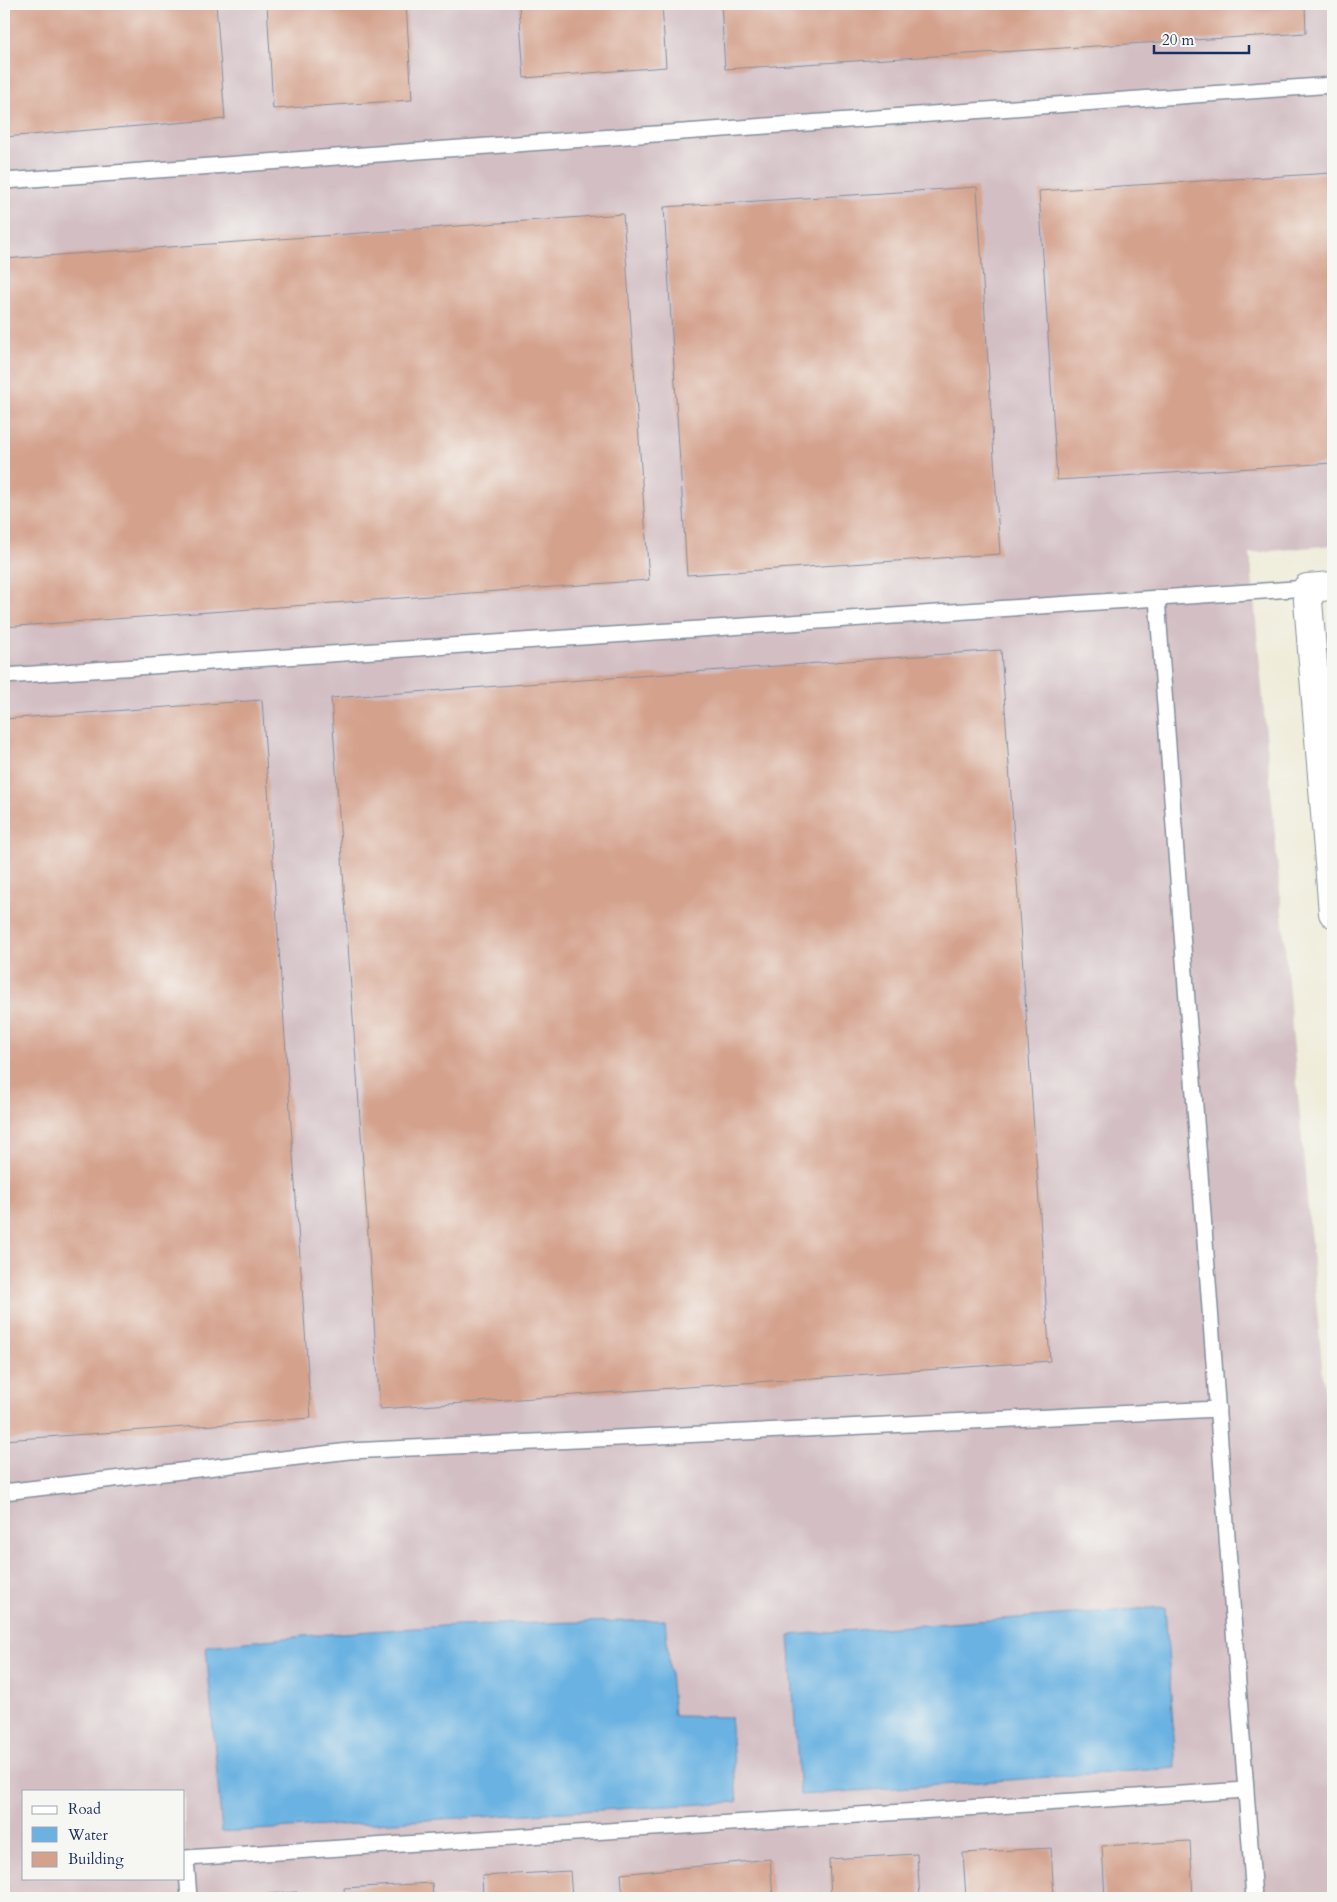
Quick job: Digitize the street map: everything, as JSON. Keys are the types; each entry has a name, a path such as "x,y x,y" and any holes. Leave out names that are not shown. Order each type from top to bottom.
{"street":[{"path":"1320,587 1333,913"}],"lane":[{"path":"4,181 1333,85"},
{"path":"4,676 1320,587"},
{"path":"1157,598 1254,1898"},
{"path":"4,1492 348,1452 1218,1409"},
{"path":"188,1898 186,1858 1246,1790"}],"shaded area":[{"path":"4,4 1330,4 1333,51 1333,545 1250,553 1333,1489 1333,1898 4,1898"}],"water":[{"path":"1165,1607 1176,1768 800,1795 789,1635"},
{"path":"665,1620 674,1716 730,1717 737,1802 222,1832 206,1646 315,1635 457,1625"}],"building":[{"path":"4,4 216,4 225,119 4,137"},
{"path":"267,4 406,4 412,100 273,109"},
{"path":"519,4 662,4 666,67 524,78"},
{"path":"721,4 1305,4 1306,33 725,69"},
{"path":"1333,173 1333,463 1057,480 1039,191"},
{"path":"977,187 1000,554 687,575 664,207"},
{"path":"623,214 649,580 4,627 4,259"},
{"path":"1001,650 1050,1361 380,1409 331,698"},
{"path":"262,700 311,1418 4,1440 4,719"},
{"path":"1190,1841 1193,1898 1105,1898 1102,1846"},
{"path":"1051,1848 1054,1898 966,1898 963,1853"},
{"path":"917,1854 920,1898 831,1898 829,1859"},
{"path":"770,1859 773,1898 623,1898 621,1874"},
{"path":"570,1871 572,1898 483,1898 482,1876"},
{"path":"432,1883 433,1898 345,1898 344,1888"},
{"path":"297,1892 297,1898 225,1898 225,1897"}]}
